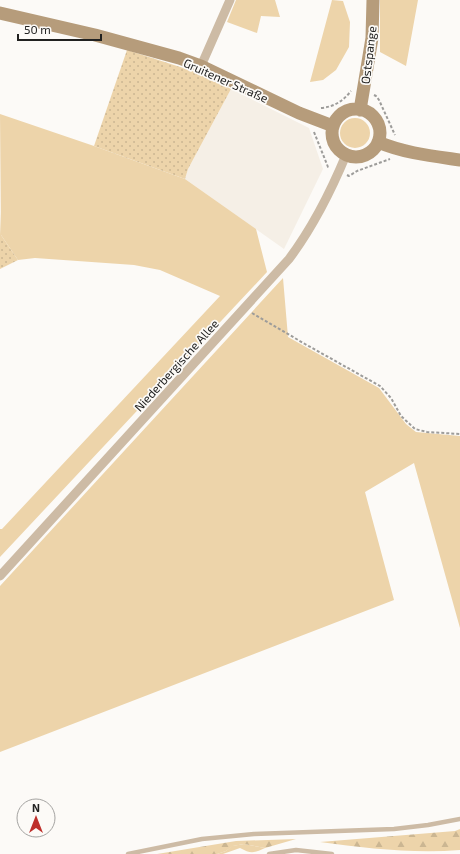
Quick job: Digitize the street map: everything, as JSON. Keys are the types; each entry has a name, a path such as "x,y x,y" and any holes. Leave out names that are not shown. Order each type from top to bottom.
{"main road":[{"name":"Ostspange","path":"360,110 372,38 373,0"},
{"name":"Gruitener Straße","path":"0,15 95,35 201,66 299,113 333,126"},
{"path":"354,109 360,110 372,115 377,122 380,131 378,142 374,149 367,154 358,157 340,151 335,144 332,135 333,126 338,118 345,112 354,109"},
{"path":"378,142 394,149 411,153 460,160"}],"street":[{"path":"201,66 230,0"},
{"name":"Niederbergische Allee","path":"0,576 289,259 308,232 346,154"}],"lane":[{"path":"128,854 202,840 254,834 394,829 460,819"},
{"path":"269,854 296,850 332,854"}],"path":[{"path":"244,308 380,386 391,398 401,416 415,429 427,432 460,434"}],"shaded area":[{"path":"231,89 309,128 323,169 284,249 185,179 188,169"}],"green space":[{"path":"236,0 275,0 280,17 261,16 257,33 227,22"},
{"path":"332,0 343,1 350,22 349,47 336,70 323,80 310,82"},
{"path":"380,0 418,0 406,66 380,52"},
{"path":"127,50 199,73 231,89 188,169 185,179 94,146"},
{"path":"0,114 185,179 256,229 267,272 0,557 0,529 2,529 220,296 160,270 134,265 35,258 18,260 1,235"},
{"path":"355,118 366,122 370,133 366,144 355,148 344,144 340,133 344,122"},
{"path":"0,212 1,235 18,260 0,269"},
{"path":"283,278 288,337 379,388 406,424 416,432 460,436 460,628 414,463 365,492 394,600 0,752 0,586"},
{"path":"460,829 460,850 407,851 320,842 455,831"},
{"path":"296,839 265,848 244,844 233,846 226,851 217,854 157,854 236,841"},
{"path":"244,844 265,848 252,852 240,848 223,854 217,854 226,851 232,846"}]}
